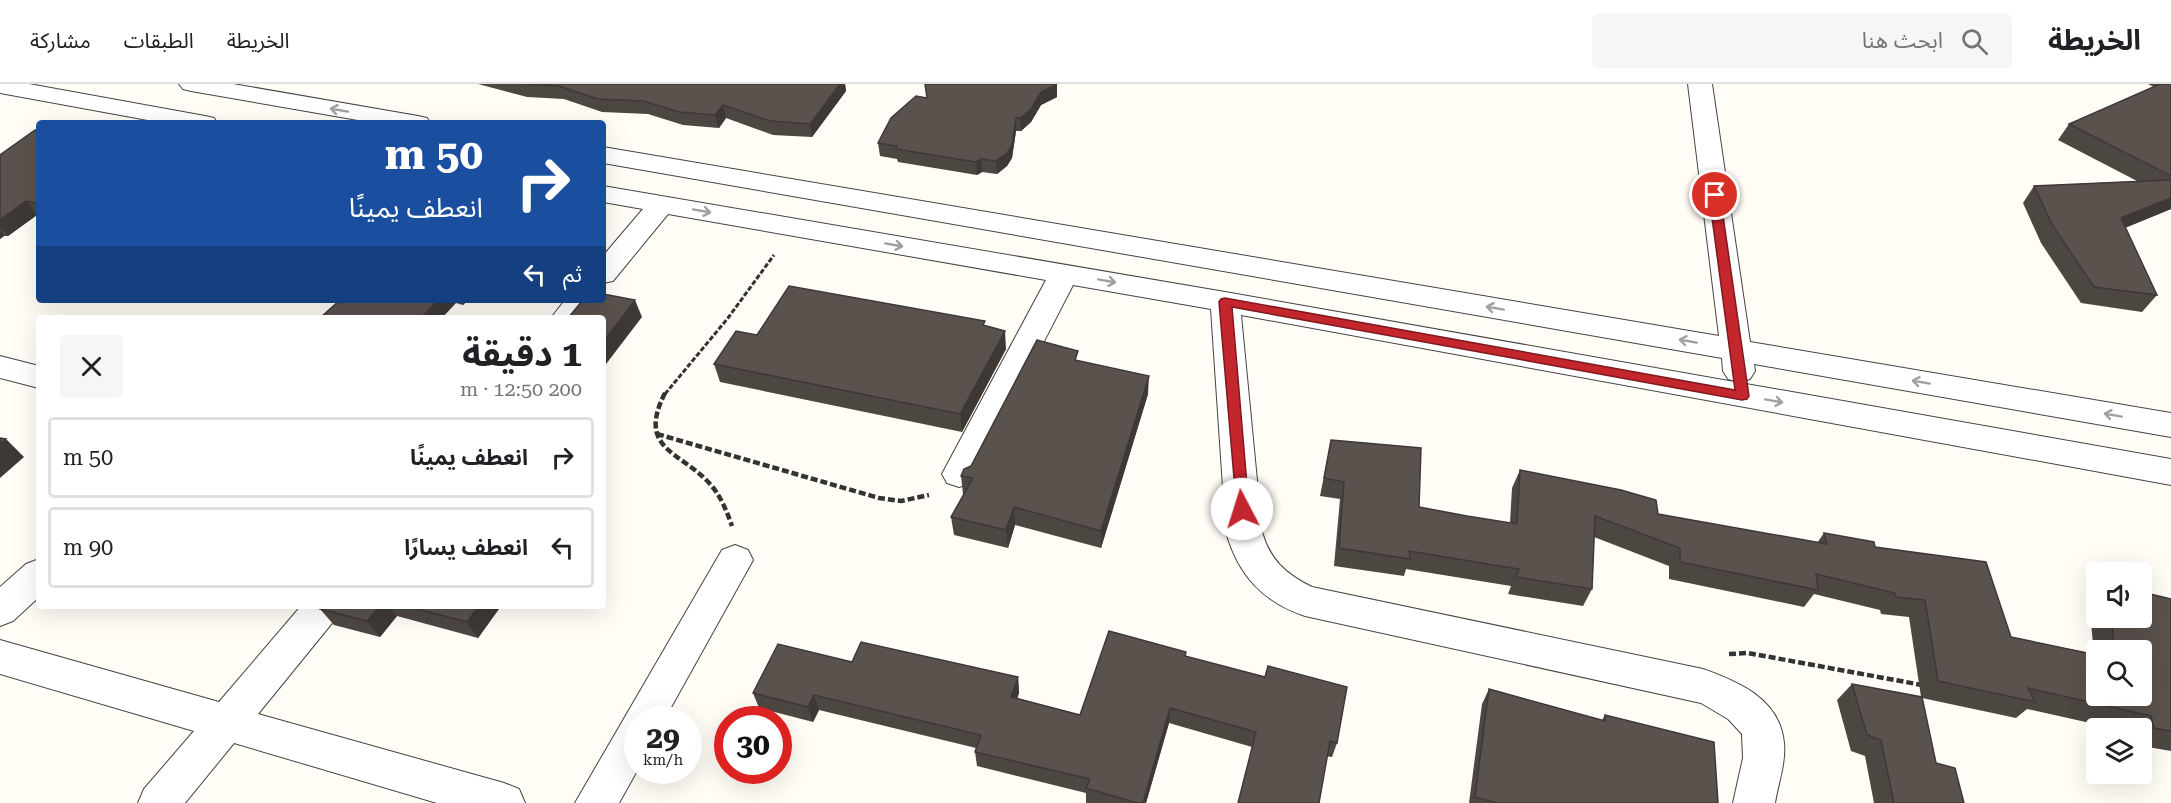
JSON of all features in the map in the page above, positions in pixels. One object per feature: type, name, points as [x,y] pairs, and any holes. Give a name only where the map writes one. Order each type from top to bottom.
[{"type":"street","points":[[142,112],[182,84]]},
{"type":"street","points":[[191,84],[401,120]]},
{"type":"street","points":[[1700,84],[1742,396]]},
{"type":"street","points":[[0,87],[188,120]]},
{"type":"street","points":[[61,120],[88,102]]},
{"type":"street","points":[[606,156],[2171,425]]},
{"type":"street","points":[[606,195],[1225,302],[1742,396],[2168,479]]},
{"type":"street","points":[[606,270],[662,204]]},
{"type":"street","points":[[959,474],[1064,274]]},
{"type":"street","points":[[1225,302],[1244,532],[1249,553],[1261,572],[1281,590],[1305,601],[1720,692],[1750,714],[1760,728],[1764,742],[1754,803]]},
{"type":"street","points":[[568,315],[578,303]]},
{"type":"street","points":[[0,367],[36,376]]},
{"type":"street","points":[[651,706],[735,560]]},
{"type":"street","points":[[0,610],[36,577]]},
{"type":"street","points":[[159,803],[321,609]]},
{"type":"street","points":[[0,657],[504,803]]},
{"type":"street","points":[[596,803],[624,754]]},
{"type":"path","points":[[735,560],[734,532],[725,507],[711,485],[691,467],[669,453],[657,434],[656,411],[667,390],[728,318],[793,228]]},
{"type":"path","points":[[657,434],[879,498],[901,501],[924,497],[944,488],[959,474]]},
{"type":"path","points":[[1703,687],[1704,674],[1710,664],[1719,657],[1748,653],[1928,687]]},
{"type":"building","points":[[522,84],[840,84],[810,124],[770,121],[723,105],[715,115],[679,112],[644,101],[598,99],[559,86]]},
{"type":"building","points":[[925,84],[1057,84],[1041,92],[1031,109],[1020,118],[1016,118],[1012,145],[1007,153],[996,161],[981,159],[976,162],[896,149],[897,146],[878,143],[891,118],[916,96],[927,98]]},
{"type":"building","points":[[2160,84],[2171,84],[2171,176],[2069,124]]},
{"type":"building","points":[[36,130],[36,203],[26,201],[0,220],[0,155]]},
{"type":"building","points":[[2171,180],[2171,198],[2121,218],[2157,295],[2094,287],[2053,226],[2034,186]]},
{"type":"building","points":[[789,286],[985,321],[983,325],[1005,331],[960,414],[714,364],[736,331],[757,335]]},
{"type":"building","points":[[606,295],[635,300],[606,338],[606,315],[570,315],[580,303],[606,303]]},
{"type":"building","points":[[337,303],[435,303],[424,315],[323,315]]},
{"type":"building","points":[[1037,340],[1078,351],[1075,360],[1149,376],[1101,531],[1014,507],[1006,530],[951,517],[973,478],[961,476],[964,469],[971,466]]},
{"type":"building","points":[[1331,440],[1421,448],[1419,507],[1517,524],[1520,470],[1621,490],[1656,500],[1658,514],[1827,544],[1824,533],[1874,542],[1875,547],[1986,562],[2011,637],[2086,653],[2086,701],[2028,688],[2035,702],[1938,681],[1925,600],[1896,597],[1895,593],[1816,574],[1818,590],[1680,562],[1680,548],[1595,516],[1592,589],[1516,577],[1519,569],[1409,551],[1410,559],[1339,548],[1344,482],[1324,478]]},
{"type":"building","points":[[2152,594],[2171,599],[2171,731],[2154,728],[2151,716],[2107,706],[2152,706],[2152,640],[2114,640],[2112,628],[2152,628]]},
{"type":"building","points":[[320,609],[377,609],[367,621]]},
{"type":"building","points":[[418,609],[477,609],[467,622]]},
{"type":"building","points":[[1109,631],[1186,652],[1185,656],[1265,677],[1268,666],[1347,687],[1337,743],[1330,741],[1319,803],[1238,803],[1256,732],[1170,708],[1143,803],[1137,803],[1086,788],[1090,779],[975,752],[981,735],[814,695],[808,707],[753,693],[778,644],[852,662],[861,642],[1018,677],[1011,697],[1080,715]]},
{"type":"building","points":[[1852,684],[1922,697],[1936,763],[1955,768],[1964,803],[1894,803],[1881,740],[1867,735]]},
{"type":"building","points":[[1489,689],[1605,721],[1605,715],[1714,742],[1718,803],[1497,803],[1475,797]]},
{"type":"route","points":[[1242,509],[1225,302],[1742,396],[1715,195]]}]
